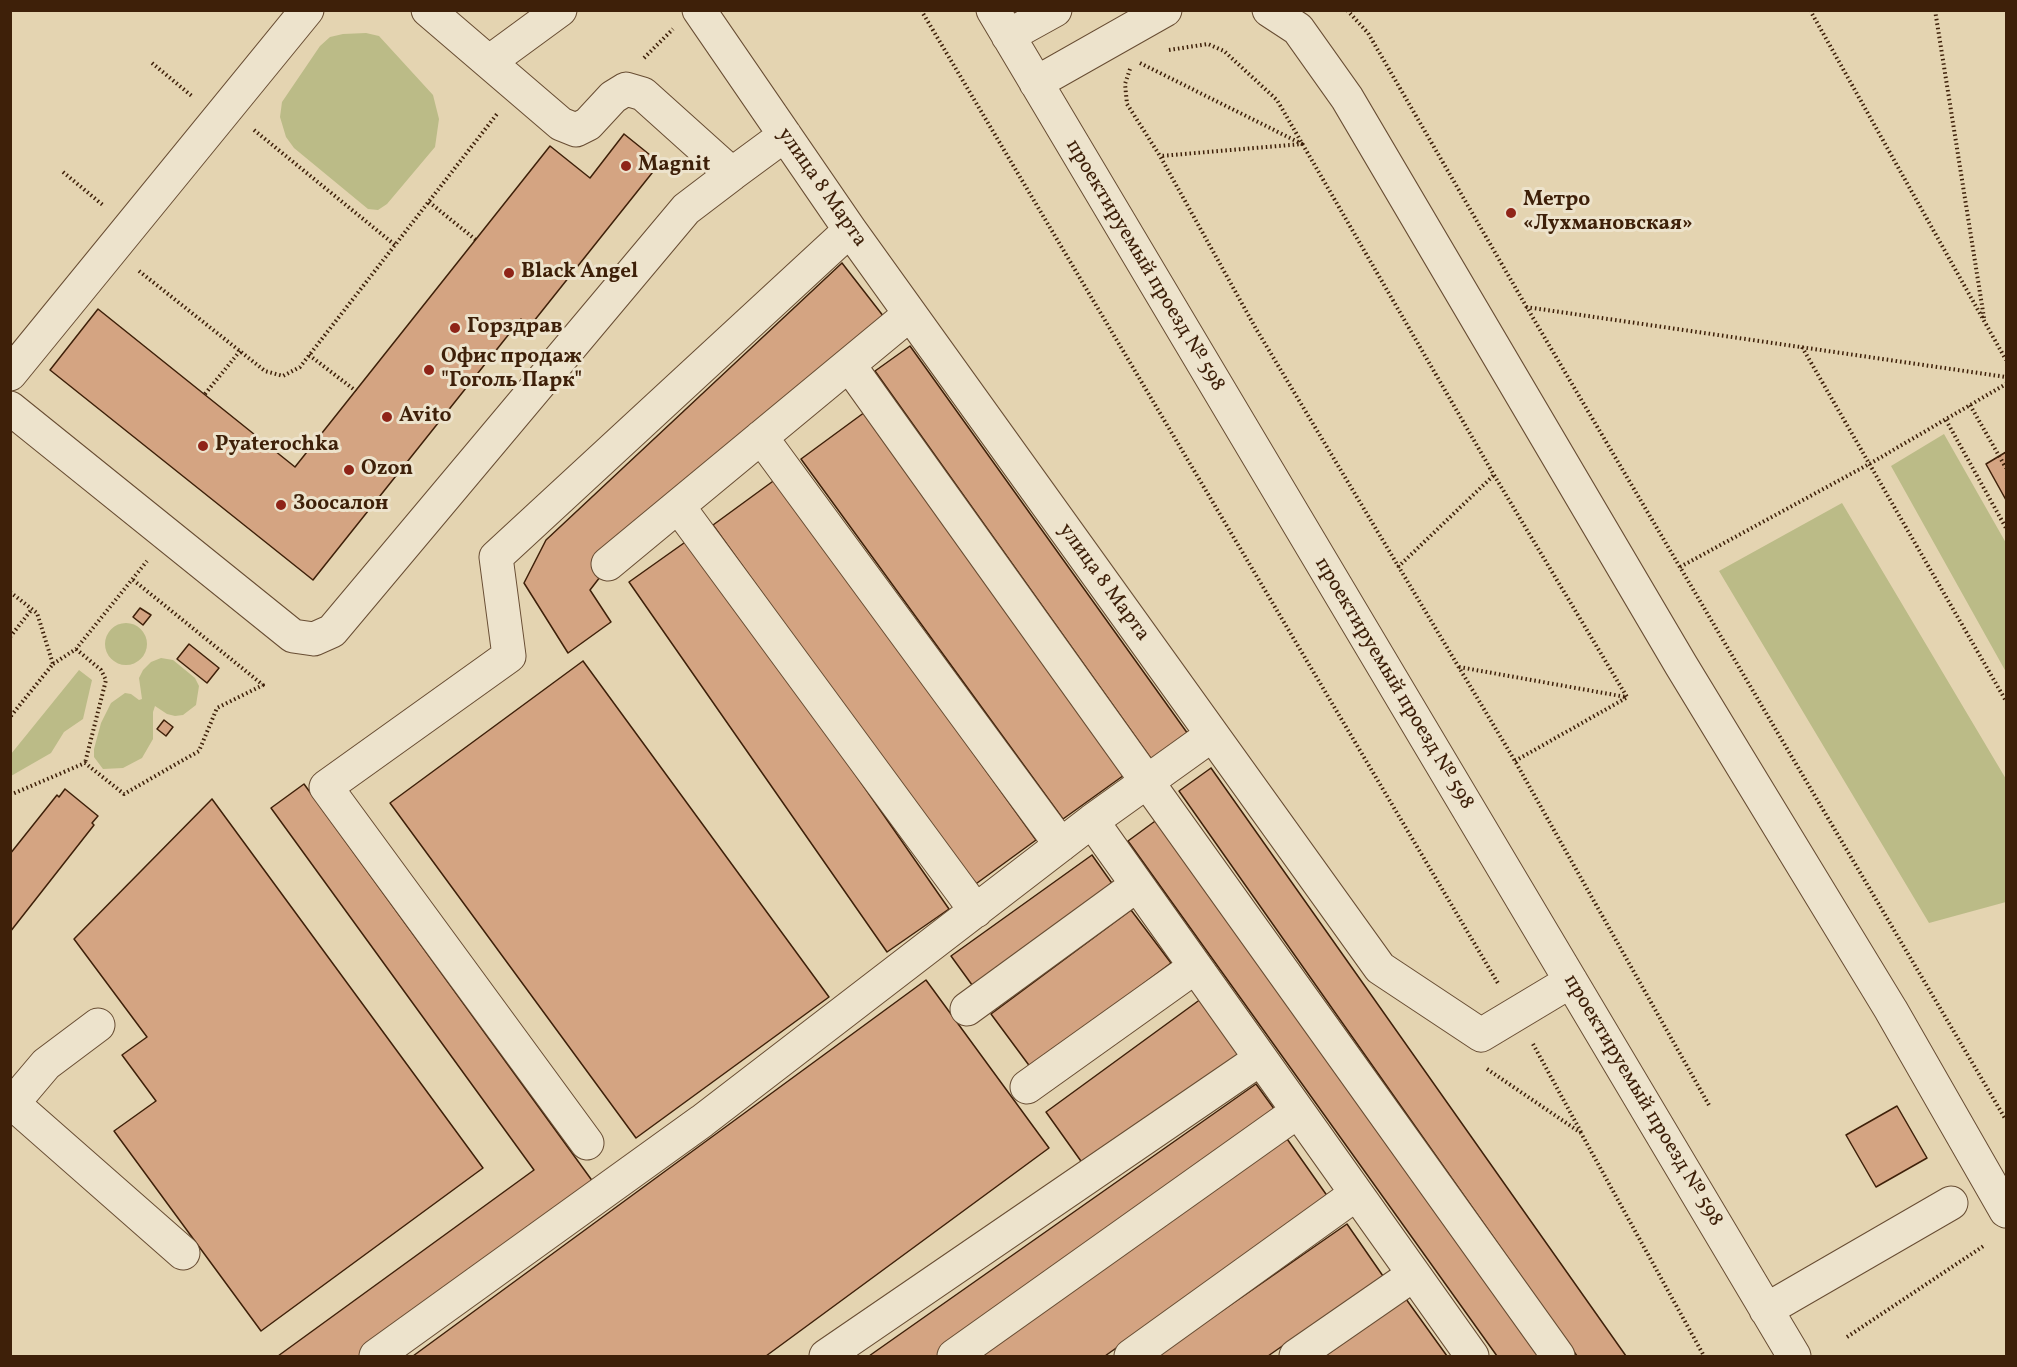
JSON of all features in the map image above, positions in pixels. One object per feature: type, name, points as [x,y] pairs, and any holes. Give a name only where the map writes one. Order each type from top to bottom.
[{"type":"street","points":[[10,374],[307,10]]},
{"type":"street","points":[[428,10],[561,124],[576,130],[588,124],[613,97],[626,89],[643,94],[732,174]]},
{"type":"street","points":[[489,62],[560,10]]},
{"type":"street","points":[[1001,23],[1055,10]]},
{"type":"street","points":[[1036,83],[1165,10]]},
{"type":"street","points":[[1269,10],[1298,29],[1347,98],[1681,665],[1891,1010],[2007,1211]]},
{"type":"street","name":"улица 8 Марта","points":[[688,17],[785,135],[910,314],[1380,968],[1480,1035],[1571,981]]},
{"type":"street","name":"проектируемый проезд № 598","points":[[1001,23],[1794,1356]]},
{"type":"street","points":[[10,408],[293,636],[314,639],[332,631],[686,208],[785,135]]},
{"type":"street","points":[[587,1143],[326,787],[509,656],[496,557],[850,230]]},
{"type":"street","points":[[608,564],[910,314]]},
{"type":"street","points":[[849,365],[1558,1356]]},
{"type":"street","points":[[761,437],[1061,845]]},
{"type":"street","points":[[678,506],[976,911]]},
{"type":"street","points":[[376,1356],[702,1121],[1061,845],[1212,735]]},
{"type":"street","points":[[1092,822],[1472,1356]]},
{"type":"street","points":[[968,1009],[1137,885]]},
{"type":"street","points":[[1027,1087],[1196,967]]},
{"type":"street","points":[[98,1025],[46,1064],[12,1102],[183,1253]]},
{"type":"street","points":[[826,1356],[1260,1059]]},
{"type":"street","points":[[954,1356],[1298,1112]]},
{"type":"street","points":[[1131,1356],[1356,1194]]},
{"type":"street","points":[[1766,1310],[1951,1203]]},
{"type":"street","points":[[1296,1356],[1413,1275]]},
{"type":"path","points":[[921,10],[1516,1014],[1581,1133]]},
{"type":"path","points":[[1347,10],[1368,33],[1526,306],[2007,1120]]},
{"type":"path","points":[[1810,10],[2007,360]]},
{"type":"path","points":[[1935,10],[1984,321]]},
{"type":"path","points":[[626,89],[632,70],[688,17]]},
{"type":"path","points":[[1163,51],[1181,46],[1208,44],[1224,51],[1277,100],[1494,475],[1627,697]]},
{"type":"path","points":[[1134,60],[1146,57]]},
{"type":"path","points":[[1134,60],[1302,144]]},
{"type":"path","points":[[1134,60],[1125,84],[1127,104],[1160,156],[1255,327],[1515,761],[1710,1107]]},
{"type":"path","points":[[152,63],[395,245]]},
{"type":"path","points":[[63,172],[121,239],[240,351],[266,371],[283,376],[300,367],[309,356],[518,87]]},
{"type":"path","points":[[1160,156],[1302,144]]},
{"type":"path","points":[[429,202],[476,240]]},
{"type":"path","points":[[1526,306],[2007,376]]},
{"type":"path","points":[[1802,347],[2007,701]]},
{"type":"path","points":[[205,394],[240,351]]},
{"type":"path","points":[[309,356],[356,391]]},
{"type":"path","points":[[1680,567],[1871,463],[2007,384]]},
{"type":"path","points":[[1970,405],[2007,468]]},
{"type":"path","points":[[1946,420],[2007,528]]},
{"type":"path","points":[[1398,567],[1494,475]]},
{"type":"path","points":[[10,717],[53,664],[76,649],[148,559]]},
{"type":"path","points":[[85,763],[124,794],[199,751],[217,708],[263,684],[132,579]]},
{"type":"path","points":[[10,592],[37,613],[53,664]]},
{"type":"path","points":[[10,637],[32,609]]},
{"type":"path","points":[[76,649],[101,670],[106,680],[85,763]]},
{"type":"path","points":[[1459,667],[1627,697]]},
{"type":"path","points":[[1515,761],[1627,697]]},
{"type":"path","points":[[10,795],[85,763]]},
{"type":"path","points":[[1847,1337],[1986,1245]]},
{"type":"green space","points":[[366,33],[379,36],[433,95],[439,119],[435,147],[387,204],[378,210],[368,209],[294,148],[286,137],[280,117],[282,102],[320,46],[330,37]]},
{"type":"green space","points":[[1944,434],[2006,543],[2006,672],[1891,466]]},
{"type":"green space","points":[[1842,503],[2006,779],[2006,902],[1929,923],[1719,571]]},
{"type":"green space","points":[[126,623],[134,624],[141,629],[146,636],[146,652],[141,659],[134,664],[126,665],[118,664],[111,659],[106,652],[105,644],[106,636],[111,629],[118,624]]},
{"type":"green space","points":[[161,658],[173,660],[195,678],[199,686],[196,705],[183,715],[175,716],[155,706],[153,739],[142,758],[123,768],[103,769],[94,757],[94,749],[101,723],[111,703],[125,693],[139,700],[142,699],[139,678],[151,662]]},
{"type":"green space","points":[[79,670],[92,680],[83,719],[64,732],[51,753],[11,776],[11,754]]},
{"type":"building","points":[[624,134],[660,163],[530,326],[521,319],[313,580],[50,370],[98,309],[295,467],[550,146],[590,178]]},
{"type":"building","points":[[842,263],[884,317],[600,577],[590,590],[611,622],[568,653],[524,583],[546,540]]},
{"type":"building","points":[[910,346],[1188,734],[1152,760],[875,371]]},
{"type":"building","points":[[865,412],[1127,773],[1063,819],[801,459]]},
{"type":"building","points":[[2006,452],[2006,500],[1986,464]]},
{"type":"building","points":[[776,479],[1036,840],[973,886],[713,525]]},
{"type":"building","points":[[691,538],[949,909],[887,952],[629,582]]},
{"type":"building","points":[[140,608],[151,615],[143,625],[133,617]]},
{"type":"building","points":[[189,644],[219,668],[207,683],[177,659]]},
{"type":"building","points":[[583,661],[829,997],[636,1138],[390,803]]},
{"type":"building","points":[[164,720],[173,727],[166,736],[157,729]]},
{"type":"building","points":[[1211,768],[1626,1356],[1577,1356],[1179,791]]},
{"type":"building","points":[[304,784],[596,1186],[361,1356],[278,1356],[534,1170],[271,808]]},
{"type":"building","points":[[65,789],[98,816],[92,823],[94,825],[10,932],[10,854],[57,795],[59,797]]},
{"type":"building","points":[[212,799],[483,1168],[261,1331],[114,1131],[156,1101],[122,1055],[147,1037],[74,939]]},
{"type":"building","points":[[1158,819],[1542,1356],[1497,1356],[1128,841]]},
{"type":"building","points":[[1092,855],[1116,889],[975,989],[951,956]]},
{"type":"building","points":[[1131,910],[1171,963],[1031,1068],[991,1014]]},
{"type":"building","points":[[926,980],[1049,1148],[766,1356],[413,1356]]},
{"type":"building","points":[[1205,996],[1248,1054],[1088,1171],[1046,1112]]},
{"type":"building","points":[[1256,1084],[1280,1117],[939,1356],[869,1356]]},
{"type":"building","points":[[1897,1106],[1927,1158],[1876,1187],[1846,1135]]},
{"type":"building","points":[[1285,1136],[1328,1197],[1105,1356],[977,1356]]},
{"type":"building","points":[[1347,1224],[1383,1276],[1268,1356],[1157,1356]]},
{"type":"building","points":[[1406,1299],[1447,1356],[1325,1356]]},
{"type":"place","name":"Magnit","points":[[626,166]]},
{"type":"place","name":"Метро «Лухмановская»","points":[[1511,213]]},
{"type":"place","name":"Black Angel","points":[[509,273]]},
{"type":"place","name":"Горздрав","points":[[455,328]]},
{"type":"place","name":"Офис продаж \"Гоголь Парк\"","points":[[429,370]]},
{"type":"place","name":"Avito","points":[[387,417]]},
{"type":"place","name":"Pyaterochka","points":[[203,446]]},
{"type":"place","name":"Ozon","points":[[349,470]]},
{"type":"place","name":"Зоосалон","points":[[281,505]]}]
